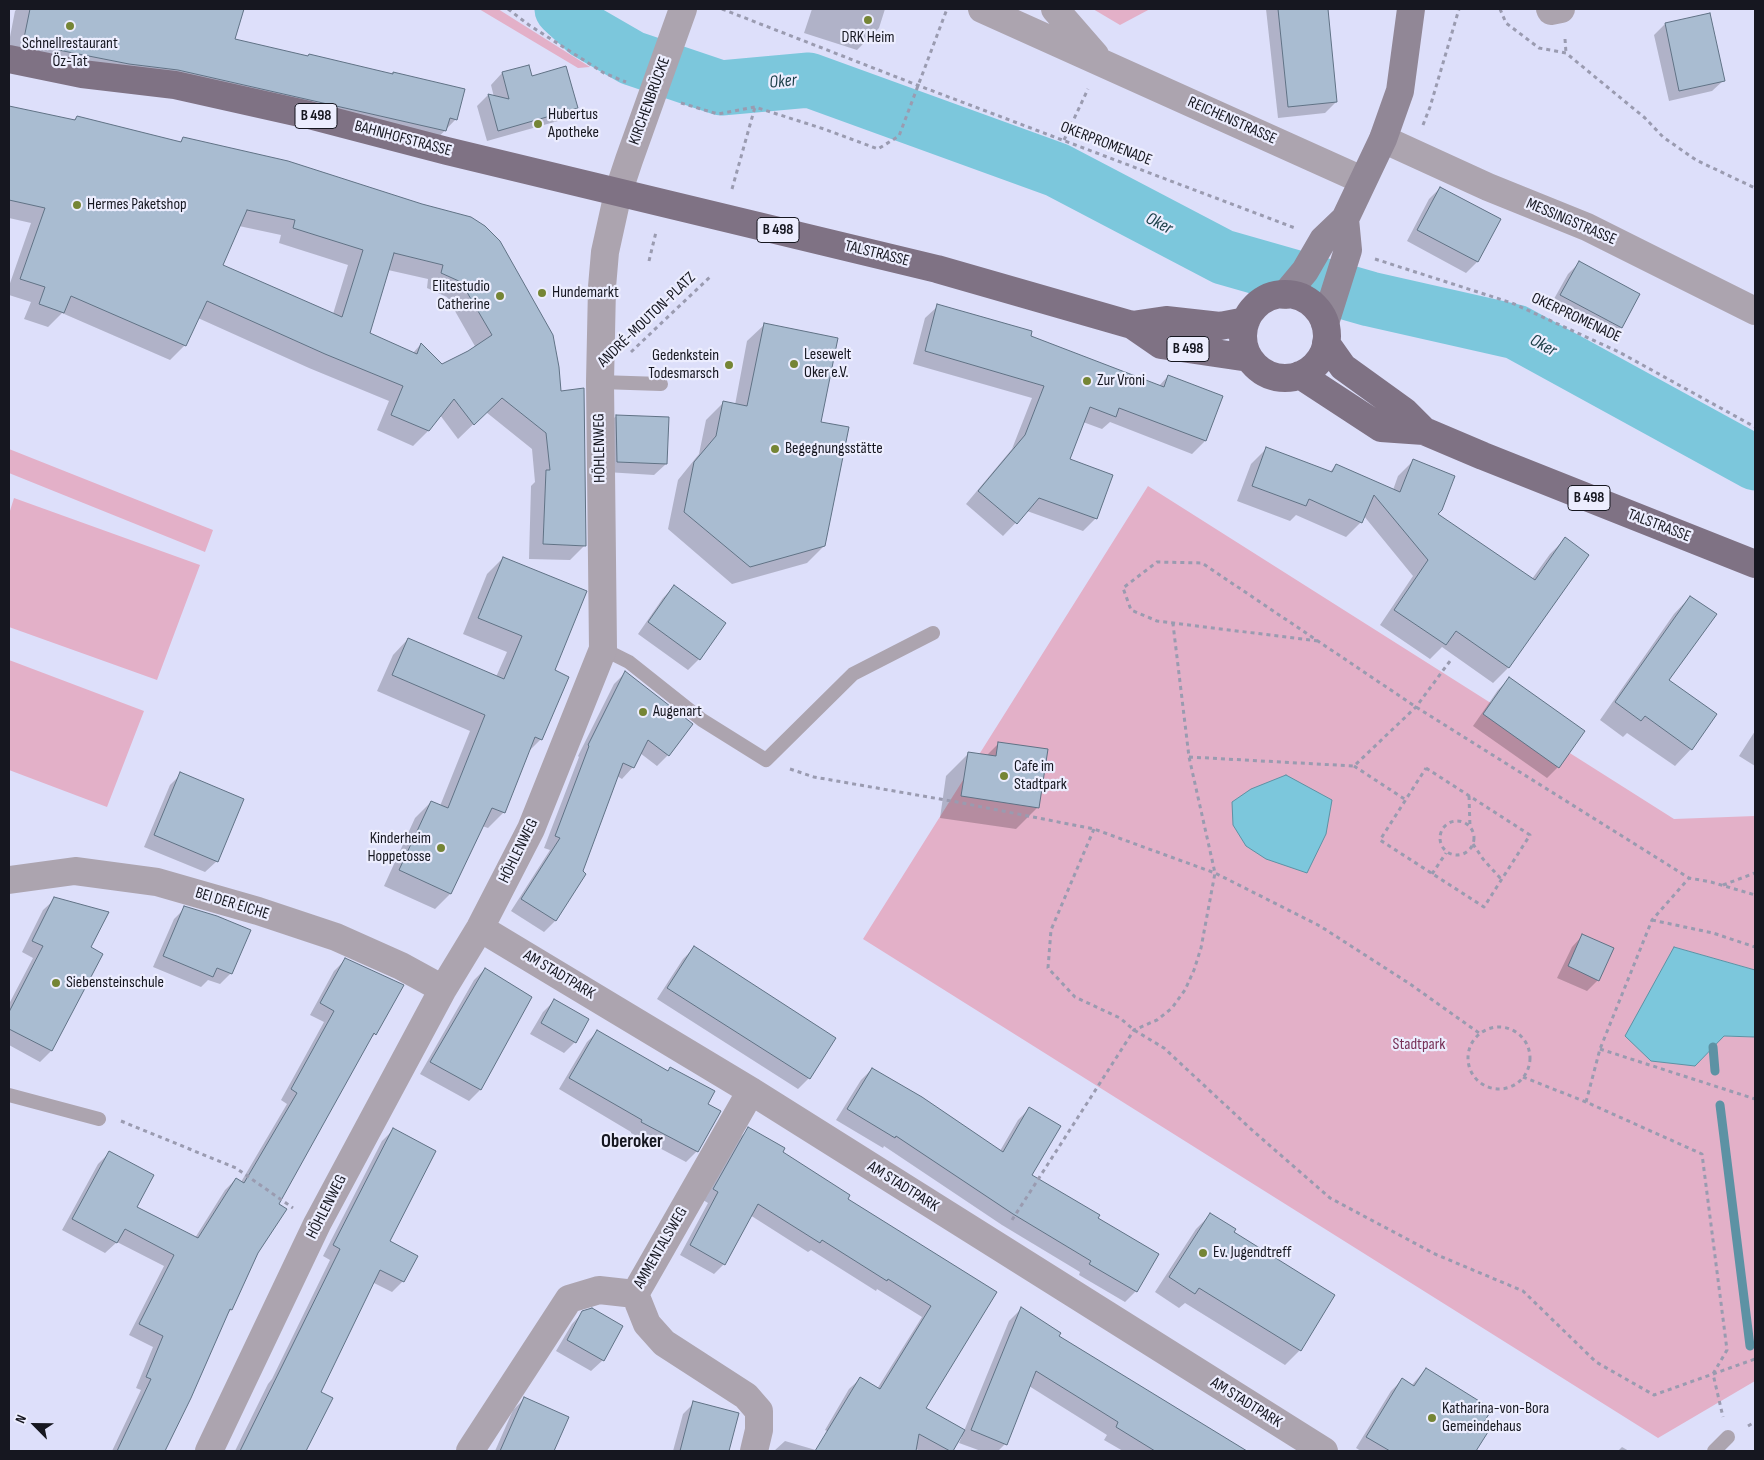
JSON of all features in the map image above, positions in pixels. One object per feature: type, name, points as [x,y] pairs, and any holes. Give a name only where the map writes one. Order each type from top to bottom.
[{"type":"main road","points":[[1343,223],[1348,250],[1326,327],[1320,359],[1308,372],[1300,375],[1281,378],[1272,376],[1256,366],[1249,358],[1245,348],[1244,337],[1246,321],[1253,309],[1260,303],[1288,291],[1305,271],[1323,240],[1343,223],[1393,116],[1400,91],[1411,9]]},
{"type":"main road","name":"BAHNHOFSTRASSE","points":[[9,59],[82,74],[175,84],[309,114],[447,151],[618,193]]},
{"type":"main road","name":"TALSTRASSE","points":[[618,193],[937,269],[1132,325],[1161,344],[1249,358]]},
{"type":"main road","name":"TALSTRASSE","points":[[1288,291],[1306,300],[1317,310],[1344,367],[1404,410],[1424,431]]},
{"type":"main road","name":"TALSTRASSE","points":[[1132,325],[1166,320],[1220,326],[1246,321]]},
{"type":"main road","name":"TALSTRASSE","points":[[1300,375],[1381,428],[1424,431],[1755,564]]},
{"type":"street","name":"KIRCHENBRÜCKE","points":[[618,193],[661,101],[683,9]]},
{"type":"street","name":"REICHENSTRASSE","points":[[982,9],[1362,180]]},
{"type":"street","name":"REICHENSTRASSE","points":[[1055,9],[1101,62]]},
{"type":"street","points":[[1550,9],[1551,11],[1561,9]]},
{"type":"street","name":"MESSINGSTRASSE","points":[[1383,139],[1488,187],[1587,227],[1755,311]]},
{"type":"street","name":"HÖHLENWEG","points":[[209,1451],[317,1224],[442,989],[480,928],[531,829],[603,649],[600,382],[602,287],[606,252],[618,193]]},
{"type":"street","name":"BEI DER EICHE","points":[[9,880],[76,871],[157,882],[336,937],[401,966],[442,989]]},
{"type":"street","name":"AM STADTPARK","points":[[480,928],[751,1091],[1324,1451]]},
{"type":"street","name":"AMMENTALSWEG","points":[[470,1451],[569,1299],[599,1290],[635,1294],[751,1091]]},
{"type":"street","points":[[635,1294],[647,1324],[664,1343],[746,1396],[758,1410],[759,1430],[754,1451]]},
{"type":"lane","points":[[600,382],[661,384]]},
{"type":"lane","points":[[603,649],[628,662],[702,720],[766,760],[853,674],[933,633]]},
{"type":"lane","points":[[9,1095],[100,1119]]},
{"type":"lane","points":[[1714,1451],[1728,1437]]},
{"type":"path","points":[[508,9],[604,73],[630,84]]},
{"type":"path","name":"OKERPROMENADE","points":[[722,9],[1285,225]]},
{"type":"path","points":[[661,101],[718,114],[755,107],[878,149],[898,136],[947,9]]},
{"type":"path","points":[[1412,153],[1430,107],[1459,9]]},
{"type":"path","points":[[1500,9],[1506,23],[1539,48],[1566,53],[1663,136],[1696,160],[1755,188]]},
{"type":"path","points":[[1064,140],[1101,62]]},
{"type":"path","points":[[732,189],[755,107]]},
{"type":"path","name":"OKERPROMENADE","points":[[1375,260],[1512,303],[1619,352],[1755,427]]},
{"type":"path","name":"ANDRÉ-MOUTON-PLATZ","points":[[600,382],[711,276]]},
{"type":"path","points":[[1318,641],[1157,621],[1131,610],[1123,588],[1157,562],[1202,563],[1318,641],[1416,707],[1688,878],[1722,885],[1755,895]]},
{"type":"path","points":[[996,1245],[1134,1030],[1157,1020],[1172,1008],[1185,990],[1201,948],[1215,873],[1189,757],[1173,624]]},
{"type":"path","points":[[1354,766],[1416,707],[1450,661]]},
{"type":"path","points":[[1189,757],[1354,766],[1406,800]]},
{"type":"path","points":[[766,760],[814,777],[957,802],[1094,829],[1215,873],[1320,926],[1410,984],[1479,1033]]},
{"type":"path","points":[[1426,768],[1530,835],[1484,907],[1380,840],[1406,800],[1426,768]]},
{"type":"path","points":[[1469,796],[1470,827],[1474,835],[1473,844],[1464,855],[1456,856],[1446,852],[1441,846],[1439,838],[1441,830],[1452,821],[1460,821],[1470,827]]},
{"type":"path","points":[[1094,829],[1051,930],[1048,968],[1076,997],[1120,1018],[1134,1030],[1164,1048],[1252,1130],[1330,1198],[1435,1254],[1523,1291],[1596,1362],[1654,1395],[1755,1359]]},
{"type":"path","points":[[1473,844],[1483,859],[1502,879]]},
{"type":"path","points":[[1432,874],[1446,852]]},
{"type":"path","points":[[1722,885],[1755,873]]},
{"type":"path","points":[[1586,1102],[1600,1049],[1652,920],[1688,878]]},
{"type":"path","points":[[1652,920],[1713,933],[1755,947]]},
{"type":"path","points":[[1499,1026],[1518,1033],[1528,1046],[1530,1061],[1523,1077],[1512,1086],[1492,1088],[1475,1079],[1468,1066],[1468,1048],[1479,1033],[1499,1026]]},
{"type":"path","points":[[1600,1049],[1755,1099]]},
{"type":"path","points":[[1523,1077],[1586,1102],[1702,1154],[1727,1350],[1713,1374],[1728,1437]]},
{"type":"path","points":[[100,1119],[111,1116],[236,1168],[317,1224]]},
{"type":"green space","points":[[479,9],[498,9],[590,67],[578,68]]},
{"type":"green space","points":[[1093,9],[1150,9],[1120,25]]},
{"type":"green space","points":[[9,449],[213,530],[205,552],[9,473]]},
{"type":"green space","name":"Stadtpark","points":[[1148,486],[1674,819],[1755,816],[1755,970],[1674,947],[1695,1066],[1724,1036],[1755,1037],[1755,1381],[1658,1438],[863,939]]},
{"type":"green space","points":[[14,498],[200,565],[157,680],[9,627],[9,514]]},
{"type":"green space","points":[[9,660],[144,711],[107,807],[9,770]]},
{"type":"water","points":[[1286,775],[1332,800],[1326,834],[1307,873],[1266,859],[1246,846],[1233,825],[1232,802],[1251,789]]},
{"type":"water","points":[[1674,947],[1755,970],[1755,1037],[1724,1036],[1695,1066],[1651,1061],[1625,1036]]},
{"type":"building","points":[[30,9],[244,9],[235,39],[465,89],[457,120],[450,118],[446,131],[178,70],[129,64],[23,43]]},
{"type":"building","points":[[1278,9],[1328,9],[1337,102],[1288,107]]},
{"type":"building","points":[[1710,13],[1725,81],[1679,91],[1665,23]]},
{"type":"building","points":[[529,65],[532,76],[566,66],[578,108],[498,131],[488,94],[509,99],[502,72]]},
{"type":"building","points":[[9,106],[75,120],[77,116],[181,142],[183,137],[288,161],[422,204],[471,217],[485,226],[500,241],[553,335],[561,391],[584,388],[586,546],[543,544],[546,470],[550,470],[546,433],[502,398],[474,425],[454,399],[429,431],[391,415],[403,386],[325,354],[207,301],[186,346],[71,296],[64,313],[39,304],[45,287],[20,279],[45,208],[9,200]],"holes":[[[247,210],[295,220],[293,228],[363,250],[342,317],[223,265]],[[394,253],[443,265],[441,273],[461,282],[492,335],[468,351],[442,364],[421,343],[417,354],[370,333]]]},
{"type":"building","points":[[1440,187],[1501,219],[1478,262],[1417,230]]},
{"type":"building","points":[[1579,261],[1640,294],[1622,328],[1560,295]]},
{"type":"building","points":[[937,304],[1032,331],[1031,336],[1164,387],[1168,375],[1223,396],[1206,441],[1119,408],[1116,417],[1090,407],[1070,459],[1113,475],[1097,519],[1039,498],[1017,524],[978,491],[1025,435],[1044,386],[925,351]]},
{"type":"building","name":"Begegnungsstätte","points":[[764,323],[838,338],[821,422],[849,427],[825,546],[750,567],[684,512],[694,462],[716,436],[723,401],[747,406]]},
{"type":"building","points":[[616,415],[669,417],[667,464],[617,462]]},
{"type":"building","points":[[1266,447],[1332,472],[1336,464],[1400,492],[1413,459],[1455,476],[1442,510],[1438,514],[1535,580],[1565,537],[1589,555],[1509,668],[1456,631],[1446,645],[1394,610],[1428,560],[1374,495],[1362,523],[1309,499],[1306,506],[1252,486]]},
{"type":"building","points":[[503,557],[587,591],[555,670],[569,677],[542,740],[535,737],[505,813],[492,808],[451,894],[399,870],[431,801],[448,808],[485,715],[392,675],[408,638],[504,679],[522,636],[478,618]]},
{"type":"building","points":[[674,585],[726,623],[700,660],[648,622]]},
{"type":"building","points":[[1690,596],[1717,614],[1669,680],[1717,714],[1692,750],[1645,716],[1641,721],[1615,702]]},
{"type":"building","points":[[625,671],[693,724],[669,756],[648,740],[634,768],[623,763],[583,871],[586,874],[556,921],[521,899],[560,838],[555,836],[588,745]]},
{"type":"building","points":[[1509,677],[1585,731],[1559,768],[1483,714]]},
{"type":"building","name":"Cafe im Stadtpark","points":[[998,742],[1048,749],[1039,808],[961,796],[968,752],[996,756]]},
{"type":"building","points":[[180,772],[244,799],[218,862],[154,835]]},
{"type":"building","name":"Siebensteinschule","points":[[54,897],[109,912],[91,947],[103,954],[52,1051],[9,1029],[9,1012],[43,946],[32,941]]},
{"type":"building","points":[[184,906],[217,916],[251,930],[232,974],[217,968],[213,977],[163,956]]},
{"type":"building","points":[[1582,934],[1614,948],[1599,981],[1568,966]]},
{"type":"building","points":[[694,946],[836,1038],[810,1079],[667,988]]},
{"type":"building","points":[[345,958],[404,985],[376,1035],[374,1033],[279,1204],[287,1209],[258,1253],[232,1310],[230,1309],[191,1398],[165,1451],[117,1451],[151,1379],[146,1377],[163,1336],[139,1324],[174,1255],[125,1229],[117,1243],[72,1219],[109,1151],[154,1175],[137,1207],[198,1238],[236,1178],[244,1183],[297,1093],[291,1089],[334,1011],[320,1003]]},
{"type":"building","points":[[485,968],[532,997],[481,1090],[430,1062]]},
{"type":"building","points":[[554,999],[589,1019],[576,1043],[541,1023]]},
{"type":"building","points":[[597,1030],[668,1071],[670,1067],[715,1091],[708,1104],[721,1111],[698,1152],[641,1122],[642,1120],[569,1078]]},
{"type":"building","points":[[872,1068],[922,1097],[1003,1152],[1029,1107],[1061,1126],[1032,1175],[1100,1215],[1098,1218],[1159,1254],[1137,1292],[1089,1264],[1091,1261],[1013,1214],[896,1136],[895,1138],[847,1109]]},
{"type":"building","points":[[748,1127],[785,1148],[783,1152],[850,1195],[848,1199],[997,1292],[926,1408],[965,1430],[953,1451],[919,1434],[916,1451],[815,1451],[860,1377],[880,1389],[931,1306],[822,1240],[820,1243],[758,1204],[725,1265],[690,1245],[718,1192],[713,1189]]},
{"type":"building","points":[[393,1128],[436,1151],[390,1241],[418,1256],[404,1282],[380,1270],[321,1392],[333,1398],[306,1451],[240,1451],[340,1249],[333,1245]]},
{"type":"building","points":[[1210,1213],[1236,1229],[1234,1232],[1335,1295],[1301,1351],[1199,1288],[1195,1294],[1169,1277]]},
{"type":"building","points":[[1021,1307],[1061,1333],[1059,1336],[1247,1451],[1155,1451],[1116,1427],[1118,1422],[1036,1371],[1007,1445],[971,1430]]},
{"type":"building","points":[[592,1308],[623,1326],[604,1361],[567,1340],[582,1311]]},
{"type":"building","name":"Katharina-von-Bora Gemeindehaus","points":[[1426,1368],[1492,1409],[1481,1427],[1488,1432],[1476,1451],[1390,1451],[1366,1437],[1402,1378],[1414,1386]]},
{"type":"building","points":[[524,1397],[569,1417],[554,1451],[500,1451]]},
{"type":"building","points":[[693,1401],[739,1413],[729,1451],[680,1451]]},
{"type":"waterway","name":"Oker","points":[[562,9],[587,32],[632,58],[721,88],[809,80],[1057,170],[1223,257],[1370,299],[1516,332],[1755,463]]},
{"type":"waterway","points":[[1713,1047],[1715,1071]]},
{"type":"waterway","points":[[1720,1105],[1750,1346]]},
{"type":"place","name":"DRK Heim","points":[[868,20]]},
{"type":"place","name":"Schnellrestaurant Öz-Tat","points":[[70,26]]},
{"type":"place","name":"Hubertus Apotheke","points":[[538,124]]},
{"type":"place","name":"Hermes Paketshop","points":[[77,205]]},
{"type":"place","name":"Hundemarkt","points":[[542,293]]},
{"type":"place","name":"Elitestudio Catherine","points":[[500,296]]},
{"type":"place","name":"Lesewelt Oker e.V.","points":[[794,364]]},
{"type":"place","name":"Gedenkstein Todesmarsch","points":[[729,365]]},
{"type":"place","name":"Zur Vroni","points":[[1087,381]]},
{"type":"place","name":"Begegnungsstätte","points":[[775,449]]},
{"type":"place","name":"Augenart","points":[[643,712]]},
{"type":"place","name":"Cafe im Stadtpark","points":[[1004,776]]},
{"type":"place","name":"Kinderheim Hoppetosse","points":[[441,848]]},
{"type":"place","name":"Siebensteinschule","points":[[56,983]]},
{"type":"place","name":"Ev. Jugendtreff","points":[[1203,1253]]},
{"type":"place","name":"Katharina-von-Bora Gemeindehaus","points":[[1432,1418]]},
{"type":"district","name":"Oberoker","points":[[632,1142]]}]
